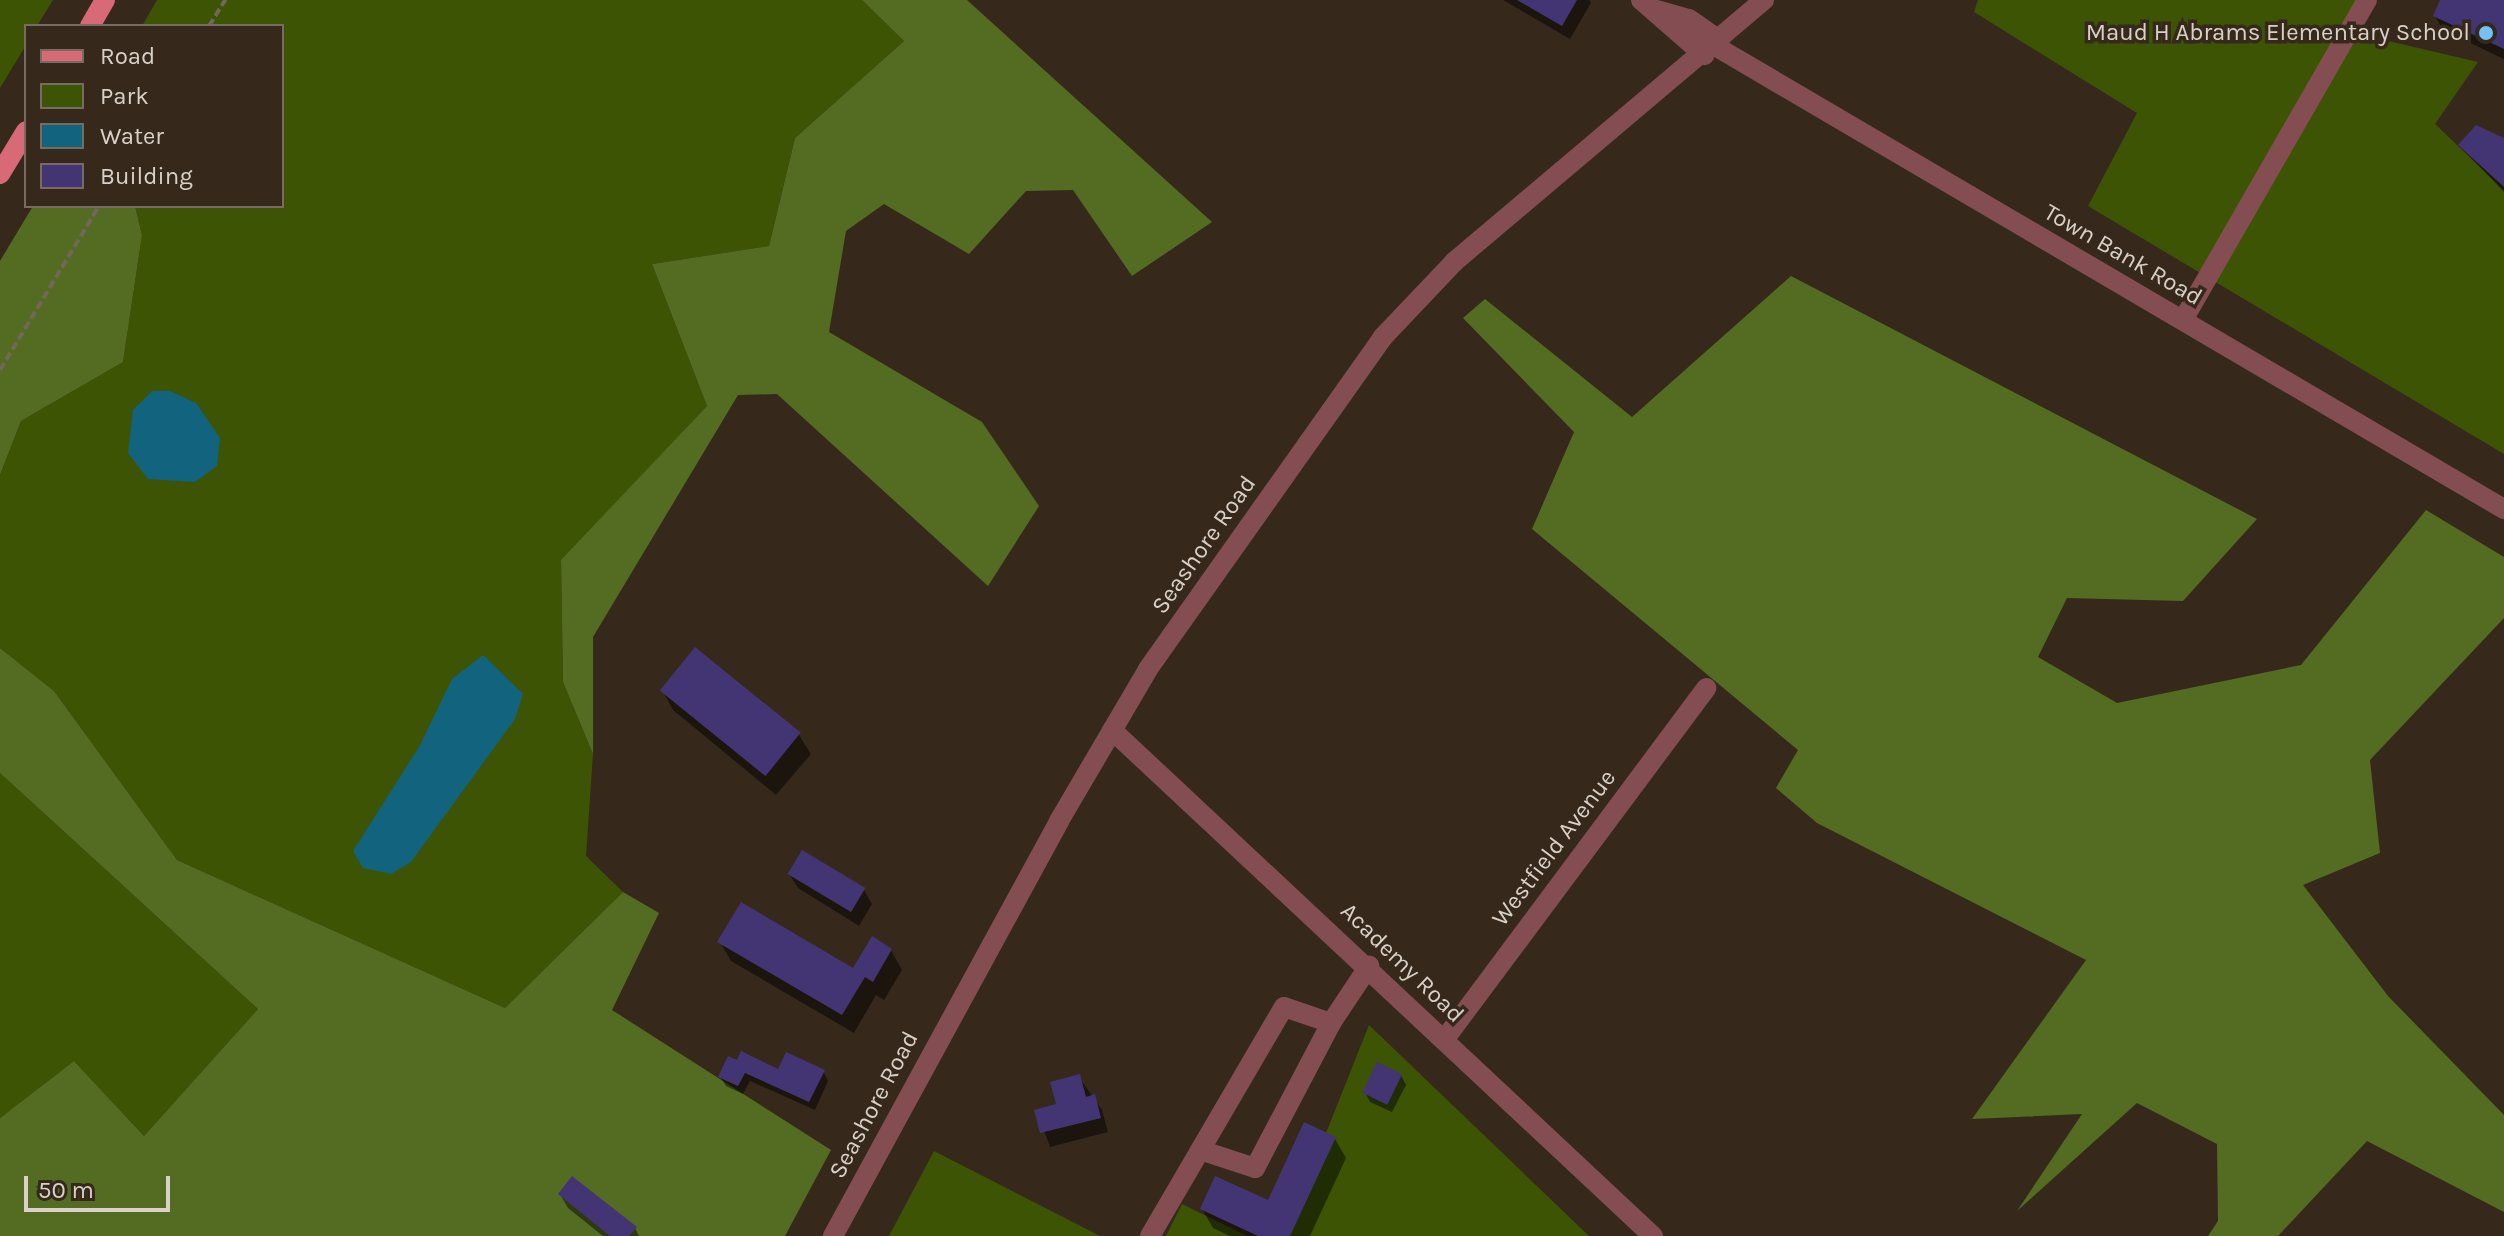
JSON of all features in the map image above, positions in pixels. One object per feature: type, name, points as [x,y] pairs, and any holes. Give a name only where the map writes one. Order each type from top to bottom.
[{"type":"main road","points":[[91,24],[105,0]]},
{"type":"main road","points":[[0,174],[24,134]]},
{"type":"street","name":"Seashore Road","points":[[833,1236],[1148,669],[1408,308],[1454,262],[1713,47],[1764,0]]},
{"type":"street","points":[[2183,320],[2367,0]]},
{"type":"street","name":"Town Bank Road","points":[[1649,5],[1713,47],[2504,509]]},
{"type":"street","name":"Westfield Avenue","points":[[1444,1040],[1706,688]]},
{"type":"street","name":"Academy Road","points":[[1112,730],[1369,966],[1653,1236]]},
{"type":"street","points":[[1200,1150],[1255,1168],[1331,1023],[1369,966]]},
{"type":"street","points":[[1150,1236],[1284,1007],[1331,1023]]},
{"type":"path","points":[[210,24],[225,0]]},
{"type":"path","points":[[0,370],[98,208]]},
{"type":"green space","points":[[0,0],[53,0],[38,24],[24,24],[24,48],[0,88]]},
{"type":"green space","points":[[157,0],[862,0],[904,41],[795,138],[769,246],[652,264],[707,406],[561,561],[563,682],[593,754],[586,856],[623,892],[505,1008],[177,860],[54,691],[0,648],[0,475],[21,421],[123,362],[142,235],[135,208],[284,208],[284,24],[143,24]]},
{"type":"green space","points":[[862,0],[967,0],[1212,222],[1132,276],[1073,190],[1026,191],[969,254],[884,204],[846,231],[829,332],[982,422],[1039,506],[988,586],[777,394],[738,395],[593,637],[593,754],[563,682],[561,560],[707,406],[652,264],[769,246],[795,138],[904,41]]},
{"type":"green space","points":[[1978,0],[2363,0],[2350,32],[2478,62],[2435,124],[2504,190],[2504,454],[2088,206],[2137,113],[1974,12]]},
{"type":"green space","points":[[32,208],[135,208],[142,235],[123,362],[21,421],[0,475],[0,261]]},
{"type":"green space","points":[[1791,276],[2257,519],[2183,601],[2067,598],[2038,657],[2117,703],[2301,665],[2426,510],[2504,557],[2504,618],[2370,760],[2380,853],[2303,885],[2388,996],[2504,1115],[2504,1212],[2367,1141],[2278,1236],[2208,1236],[2218,1221],[2217,1144],[2137,1103],[2017,1211],[2082,1114],[1972,1119],[2086,960],[1817,823],[1776,788],[1798,750],[1532,529],[1574,432],[1463,318],[1485,299],[1632,417]]},
{"type":"green space","points":[[0,648],[54,691],[177,860],[505,1008],[623,892],[659,913],[612,1010],[831,1150],[785,1236],[0,1236],[0,1118],[74,1061],[144,1136],[258,1009],[0,773]]},
{"type":"green space","points":[[0,773],[258,1009],[144,1136],[74,1061],[0,1118]]},
{"type":"green space","points":[[1369,1025],[1589,1236],[1285,1236]]},
{"type":"green space","points":[[934,1151],[1100,1236],[889,1236]]},
{"type":"green space","points":[[1182,1204],[1247,1236],[1166,1236]]},
{"type":"water","points":[[152,391],[170,391],[196,403],[220,438],[217,466],[195,482],[148,479],[128,453],[133,410]]},
{"type":"water","points":[[483,655],[523,694],[515,719],[411,862],[391,874],[363,868],[353,851],[419,747],[452,679]]},
{"type":"building","points":[[1517,0],[1577,0],[1562,26]]},
{"type":"building","name":"Maud H Abrams Elementary School","points":[[2440,0],[2504,0],[2504,49],[2433,16]]},
{"type":"building","points":[[2476,125],[2504,138],[2504,187],[2458,145]]},
{"type":"building","points":[[695,647],[801,733],[765,776],[660,691]]},
{"type":"building","points":[[802,850],[865,888],[851,912],[788,874]]},
{"type":"building","points":[[741,902],[853,968],[872,936],[892,949],[873,982],[865,977],[842,1015],[717,942]]},
{"type":"building","points":[[741,1051],[778,1069],[786,1052],[825,1070],[809,1102],[745,1073],[738,1086],[718,1077],[728,1056],[737,1060]]},
{"type":"building","points":[[1377,1062],[1402,1074],[1387,1105],[1362,1093]]},
{"type":"building","points":[[1080,1074],[1086,1097],[1095,1094],[1101,1118],[1040,1133],[1034,1110],[1056,1104],[1050,1082]]},
{"type":"building","points":[[1304,1122],[1336,1137],[1290,1236],[1258,1236],[1200,1209],[1215,1176],[1268,1200]]},
{"type":"building","points":[[572,1176],[637,1227],[629,1236],[610,1236],[558,1194]]},
{"type":"place","name":"Maud H Abrams Elementary School","points":[[2486,33]]}]
